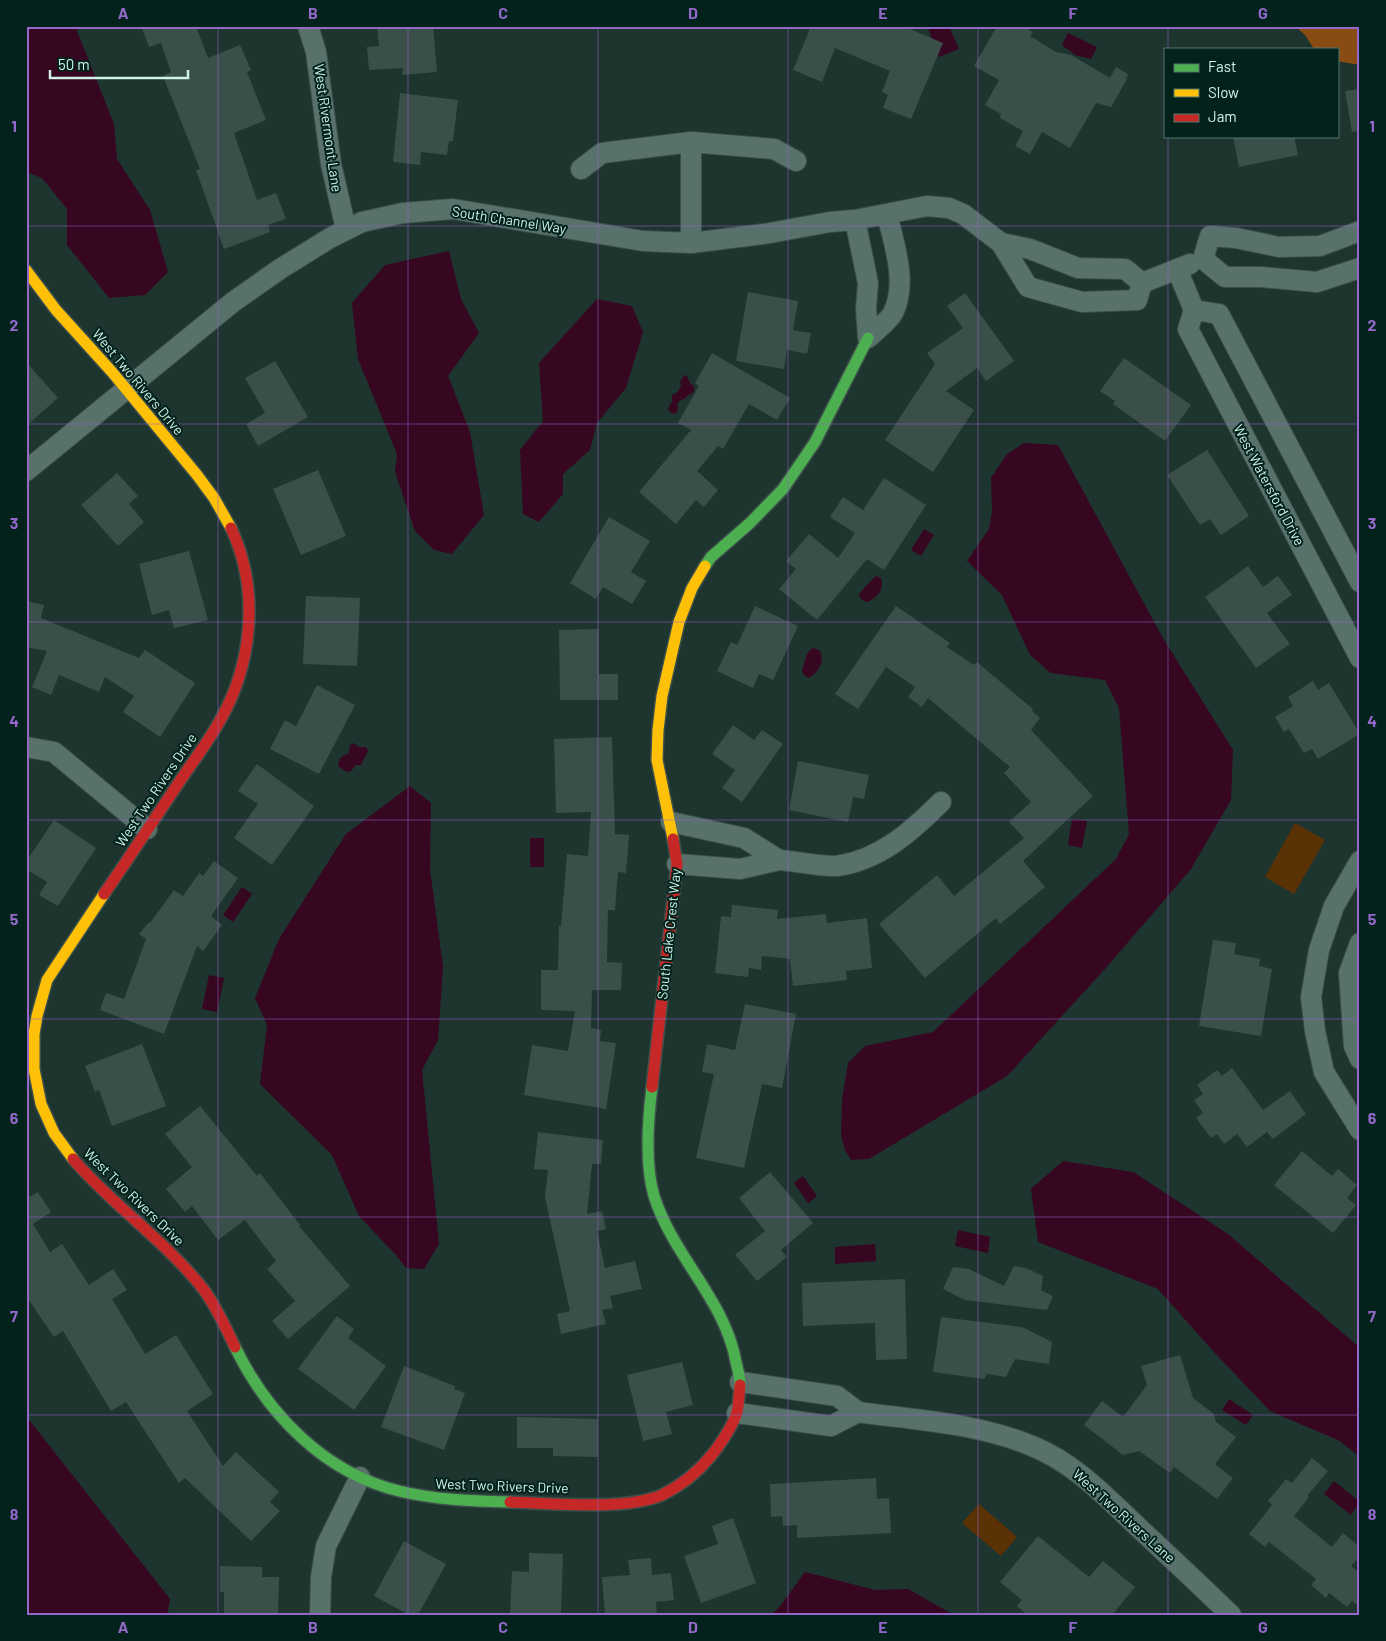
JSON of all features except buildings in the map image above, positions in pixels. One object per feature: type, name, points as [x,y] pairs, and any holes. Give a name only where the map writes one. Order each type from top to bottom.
[{"type":"street","name":"West Rivermont Lane","points":[[308,26],[316,52],[331,164],[346,229]]},
{"type":"street","points":[[691,142],[691,243]]},
{"type":"street","points":[[581,169],[602,153],[691,142],[774,149],[796,161]]},
{"type":"street","name":"South Channel Way","points":[[26,471],[233,302],[280,268],[346,229],[362,222],[403,213],[453,209],[643,241],[691,243],[855,220],[927,206],[949,208],[962,214],[1001,243],[1028,287],[1082,302],[1125,302],[1137,300],[1142,283],[1125,269],[1078,268],[1030,249],[1001,243]]},
{"type":"street","name":"South Lake Crest Way","points":[[702,1283],[670,1232],[654,1196],[650,1169],[648,1122],[677,864],[671,822],[657,760],[662,696],[679,622],[692,588],[711,557],[750,523],[783,489],[815,442],[868,338],[893,314],[900,287],[898,263],[887,214]]},
{"type":"street","points":[[855,220],[868,283],[866,308],[868,338]]},
{"type":"street","points":[[1203,259],[1210,236],[1236,238],[1279,247],[1320,246],[1360,231]]},
{"type":"street","points":[[1203,259],[1225,278],[1261,277],[1317,282],[1360,268]]},
{"type":"street","points":[[1142,283],[1203,259]]},
{"type":"street","points":[[1177,269],[1194,310],[1218,314],[1360,582]]},
{"type":"street","name":"West Two Rivers Drive","points":[[26,270],[60,315],[100,358],[204,484],[222,511],[232,531],[240,555],[249,605],[246,649],[239,677],[218,724],[48,980],[38,1005],[33,1031],[32,1063],[38,1097],[49,1124],[66,1152],[81,1169],[176,1259],[203,1289],[226,1326],[250,1377],[274,1410],[308,1444],[328,1459],[360,1477],[408,1494],[437,1500],[615,1504],[640,1501],[661,1495],[682,1483],[702,1467],[718,1448],[737,1413],[740,1382],[733,1344],[723,1320],[702,1283]]},
{"type":"street","name":"West Watersford Drive","points":[[1194,310],[1188,329],[1360,658]]},
{"type":"street","points":[[26,747],[54,752],[147,829]]},
{"type":"street","points":[[677,864],[740,869],[779,860],[836,866],[870,858],[912,832],[941,802]]},
{"type":"street","points":[[671,822],[744,838],[779,860]]},
{"type":"street","points":[[1360,861],[1334,906],[1319,950],[1311,997],[1315,1031],[1324,1072],[1360,1130]]},
{"type":"street","points":[[1360,943],[1348,973],[1354,1046],[1360,1059]]},
{"type":"street","points":[[737,1413],[831,1426],[858,1412],[838,1396],[740,1382]]},
{"type":"street","name":"West Two Rivers Lane","points":[[858,1412],[971,1427],[1002,1434],[1034,1446],[1066,1464],[1094,1485],[1231,1615]]},
{"type":"street","points":[[320,1615],[321,1577],[326,1546],[360,1477]]},
{"type":"shaded area","points":[[26,26],[75,26],[114,124],[117,159],[150,210],[168,272],[145,295],[109,298],[67,245],[67,209],[42,178],[26,172]]},
{"type":"shaded area","points":[[927,26],[949,26],[959,49],[939,57]]},
{"type":"shaded area","points":[[1295,26],[1360,26],[1360,65],[1338,61],[1338,48],[1313,48],[1305,35]]},
{"type":"shaded area","points":[[1068,33],[1097,47],[1091,59],[1075,55],[1062,45]]},
{"type":"shaded area","points":[[449,251],[461,299],[479,333],[448,376],[470,432],[484,515],[452,554],[434,550],[415,531],[395,472],[397,454],[358,359],[352,303],[385,265]]},
{"type":"shaded area","points":[[597,299],[632,306],[643,332],[626,388],[597,423],[590,450],[563,474],[563,494],[539,522],[523,514],[520,450],[543,421],[539,363]]},
{"type":"shaded area","points":[[684,375],[687,376],[690,383],[694,386],[694,392],[685,399],[680,400],[677,405],[678,410],[675,414],[671,413],[668,409],[672,401],[672,395],[679,390],[680,382]]},
{"type":"shaded area","points":[[1024,443],[1058,445],[1164,640],[1233,750],[1231,800],[1191,869],[1104,970],[1007,1076],[869,1159],[851,1160],[845,1150],[841,1135],[842,1100],[848,1063],[865,1046],[933,1032],[1116,859],[1129,834],[1119,708],[1105,680],[1051,673],[1030,655],[1002,595],[967,561],[989,529],[992,511],[991,478],[1007,454]]},
{"type":"shaded area","points":[[924,529],[934,535],[921,556],[911,550]]},
{"type":"shaded area","points":[[876,576],[881,578],[881,589],[877,596],[867,602],[861,599],[859,595]]},
{"type":"shaded area","points":[[813,648],[819,650],[822,662],[816,672],[809,678],[804,675],[802,670],[807,655]]},
{"type":"shaded area","points":[[353,743],[359,747],[366,747],[368,751],[361,765],[356,765],[351,771],[347,772],[338,766],[339,760],[349,753],[350,745]]},
{"type":"shaded area","points":[[410,786],[431,803],[430,869],[443,967],[438,1040],[422,1070],[439,1244],[424,1269],[406,1268],[359,1216],[332,1155],[260,1084],[267,1025],[255,998],[279,939],[346,834]]},
{"type":"shaded area","points":[[1072,819],[1087,821],[1082,848],[1068,845]]},
{"type":"shaded area","points":[[1295,823],[1325,840],[1294,894],[1265,877]]},
{"type":"shaded area","points":[[530,838],[544,838],[544,867],[530,867]]},
{"type":"shaded area","points":[[242,887],[252,894],[233,922],[223,915]]},
{"type":"shaded area","points":[[209,975],[224,978],[217,1012],[202,1009]]},
{"type":"shaded area","points":[[1063,1161],[1133,1172],[1228,1234],[1360,1348],[1360,1457],[1340,1441],[1270,1411],[1158,1289],[1038,1242],[1031,1189]]},
{"type":"shaded area","points":[[803,1176],[817,1196],[808,1203],[794,1183]]},
{"type":"shaded area","points":[[958,1230],[990,1237],[988,1253],[955,1246]]},
{"type":"shaded area","points":[[875,1244],[876,1261],[835,1264],[835,1247]]},
{"type":"shaded area","points":[[1229,1399],[1253,1415],[1246,1425],[1222,1410]]},
{"type":"shaded area","points":[[26,1416],[170,1599],[167,1615],[26,1615]]},
{"type":"shaded area","points":[[1334,1481],[1360,1502],[1351,1515],[1324,1494]]},
{"type":"shaded area","points":[[979,1504],[1017,1537],[1001,1556],[962,1523]]},
{"type":"shaded area","points":[[805,1572],[875,1590],[908,1589],[954,1615],[771,1615],[781,1605]]},
{"type":"traffic: fast","points":[[705,566],[711,557],[750,523],[783,489],[815,442],[868,338]]},
{"type":"traffic: fast","points":[[652,1087],[648,1156],[654,1196],[673,1239],[721,1318],[730,1340],[740,1385]]},
{"type":"traffic: fast","points":[[235,1347],[248,1372],[282,1418],[323,1455],[347,1470],[372,1482],[413,1494],[454,1500],[510,1502]]},
{"type":"traffic: slow","points":[[26,270],[56,310],[112,372],[197,475],[214,498],[231,528]]},
{"type":"traffic: slow","points":[[673,839],[657,760],[658,730],[662,696],[679,622],[692,588],[705,566]]},
{"type":"traffic: slow","points":[[73,1159],[54,1133],[41,1104],[34,1069],[34,1034],[47,980],[104,894]]},
{"type":"traffic: jam","points":[[104,894],[218,724],[230,701],[239,677],[245,652],[249,602],[246,576],[231,528]]},
{"type":"traffic: jam","points":[[652,1087],[677,864],[673,839]]},
{"type":"traffic: jam","points":[[73,1159],[189,1272],[213,1304],[235,1347]]},
{"type":"traffic: jam","points":[[510,1502],[608,1505],[647,1500],[662,1495],[694,1474],[717,1448],[737,1412],[740,1385]]}]
